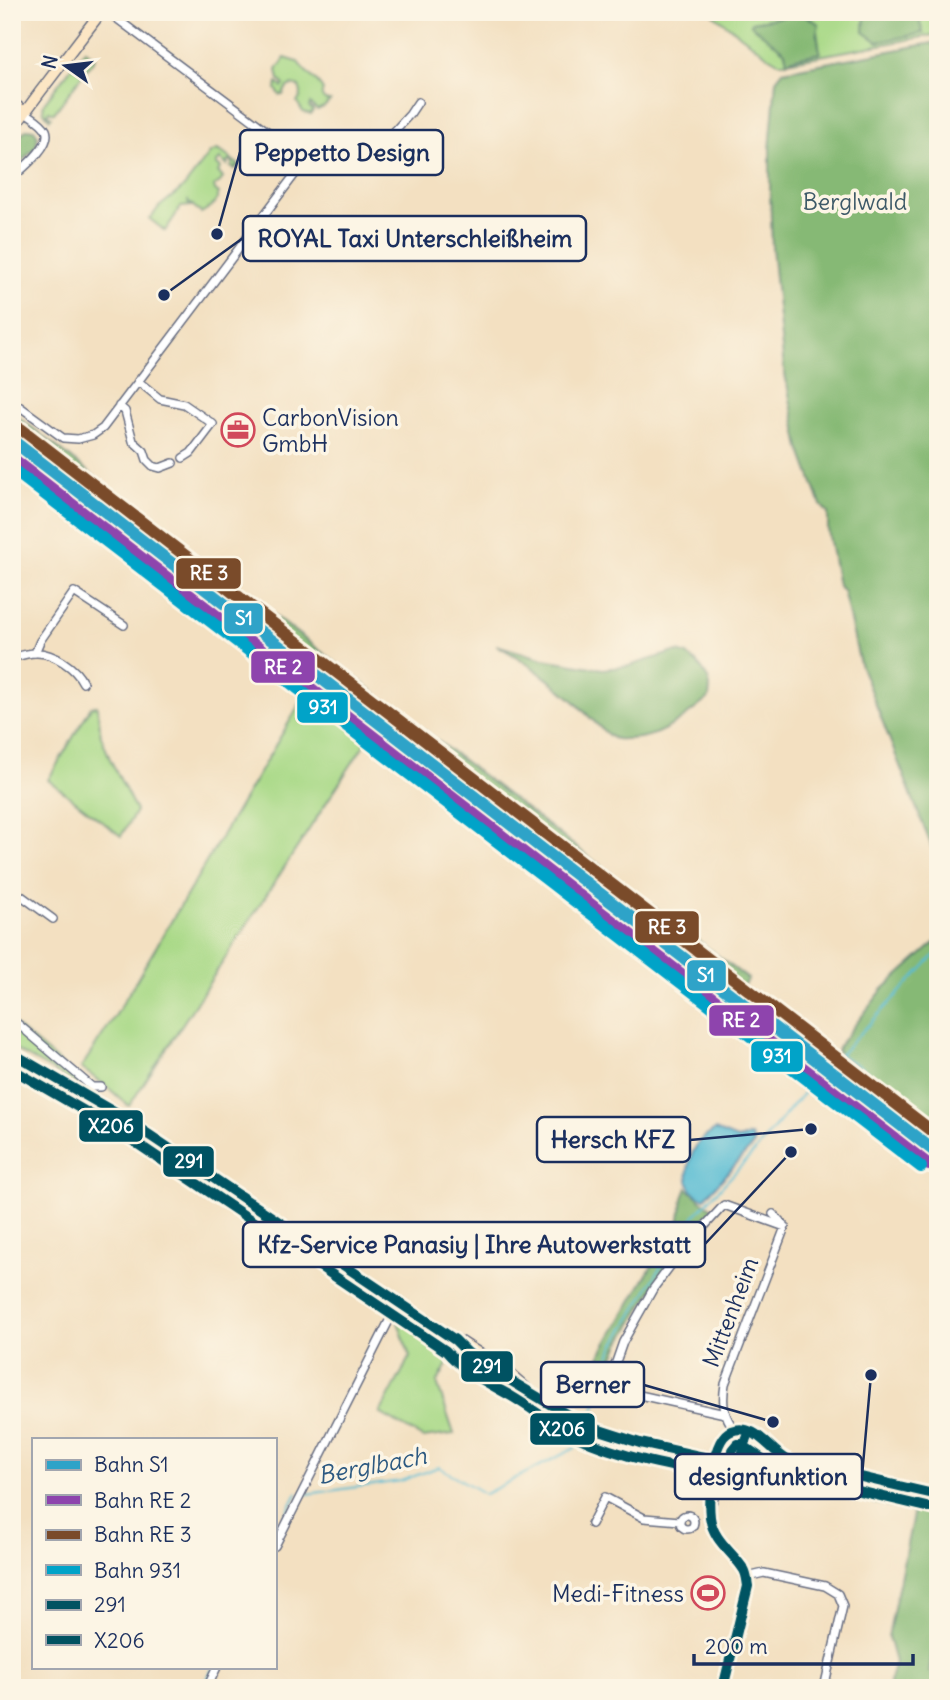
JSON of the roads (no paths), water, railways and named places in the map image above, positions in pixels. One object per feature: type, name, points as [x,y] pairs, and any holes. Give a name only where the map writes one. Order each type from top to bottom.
[{"type":"main road","points":[[12,130],[101,12]]},
{"type":"main road","points":[[12,103],[25,112]]},
{"type":"main road","points":[[12,1053],[121,1116],[398,1303],[509,1373],[561,1413],[590,1428],[625,1439],[938,1508]]},
{"type":"street","points":[[108,12],[303,158],[318,158],[389,137],[418,102]]},
{"type":"street","points":[[12,178],[41,150],[47,136],[39,123],[25,112]]},
{"type":"street","points":[[12,401],[63,438],[78,439],[93,435],[103,428],[299,169],[303,158]]},
{"type":"street","points":[[138,381],[160,399],[184,404],[213,424],[191,453],[183,458]]},
{"type":"street","points":[[119,406],[125,411],[133,441],[144,452],[147,460],[160,468],[173,463]]},
{"type":"street","points":[[36,653],[40,641],[74,592],[124,625]]},
{"type":"street","points":[[12,658],[36,653],[51,656],[79,674],[83,683]]},
{"type":"street","points":[[12,889],[53,919]]},
{"type":"street","points":[[12,1019],[92,1087],[101,1087]]},
{"type":"street","points":[[735,1430],[725,1414],[617,1390],[610,1380],[623,1342],[653,1289],[680,1253],[724,1205],[785,1227]]},
{"type":"street","points":[[773,1214],[785,1227]]},
{"type":"street","name":"Mittenheim","points":[[725,1414],[725,1384],[785,1227]]},
{"type":"street","points":[[276,1544],[398,1303]]},
{"type":"street","points":[[723,1688],[748,1586],[745,1571],[714,1532],[710,1513],[721,1461],[735,1430]]},
{"type":"street","points":[[735,1430],[753,1432],[777,1454],[789,1460],[938,1496]]},
{"type":"street","points":[[591,1524],[605,1497],[644,1518],[680,1521],[682,1527],[689,1528],[694,1524],[693,1518],[710,1513]]},
{"type":"street","points":[[747,1577],[764,1573],[825,1586],[838,1594],[843,1606],[824,1688]]},
{"type":"street","points":[[207,1688],[217,1668]]},
{"type":"water","points":[[715,1130],[737,1139],[751,1136],[754,1144],[705,1198],[691,1189],[688,1181],[689,1163],[696,1147]]},
{"type":"waterway","name":"Berglbach","points":[[834,1061],[938,952]]},
{"type":"waterway","points":[[841,1055],[861,1067],[938,1128]]},
{"type":"waterway","name":"Berglbach","points":[[592,1417],[613,1347],[675,1243],[695,1215],[757,1149],[814,1080]]},
{"type":"waterway","name":"Berglbach","points":[[307,1494],[401,1481],[439,1467],[485,1494],[575,1448],[585,1432]]},
{"type":"waterway","name":"Berglbach","points":[[276,1535],[297,1493]]},
{"type":"waterway","name":"Berglbach","points":[[203,1688],[213,1668]]},
{"type":"rail line","name":"S1","points":[[12,440],[938,1154]]},
{"type":"rail line","name":"931","points":[[12,469],[921,1167]]},
{"type":"place","name":"Peppetto Design","points":[[217,234]]},
{"type":"place","name":"ROYAL Taxi Unterschleißheim","points":[[164,295]]},
{"type":"place","name":"CarbonVision GmbH","points":[[238,430]]},
{"type":"place","name":"Hersch KFZ","points":[[811,1129]]},
{"type":"place","name":"Kfz-Service Panasiy | Ihre Autowerkstatt","points":[[791,1152]]},
{"type":"place","name":"designfunktion","points":[[871,1375]]},
{"type":"place","name":"Berner","points":[[773,1422]]},
{"type":"place","name":"Medi-Fitness","points":[[708,1593]]},
{"type":"park label","name":"Berglwald","points":[[855,201]]}]
